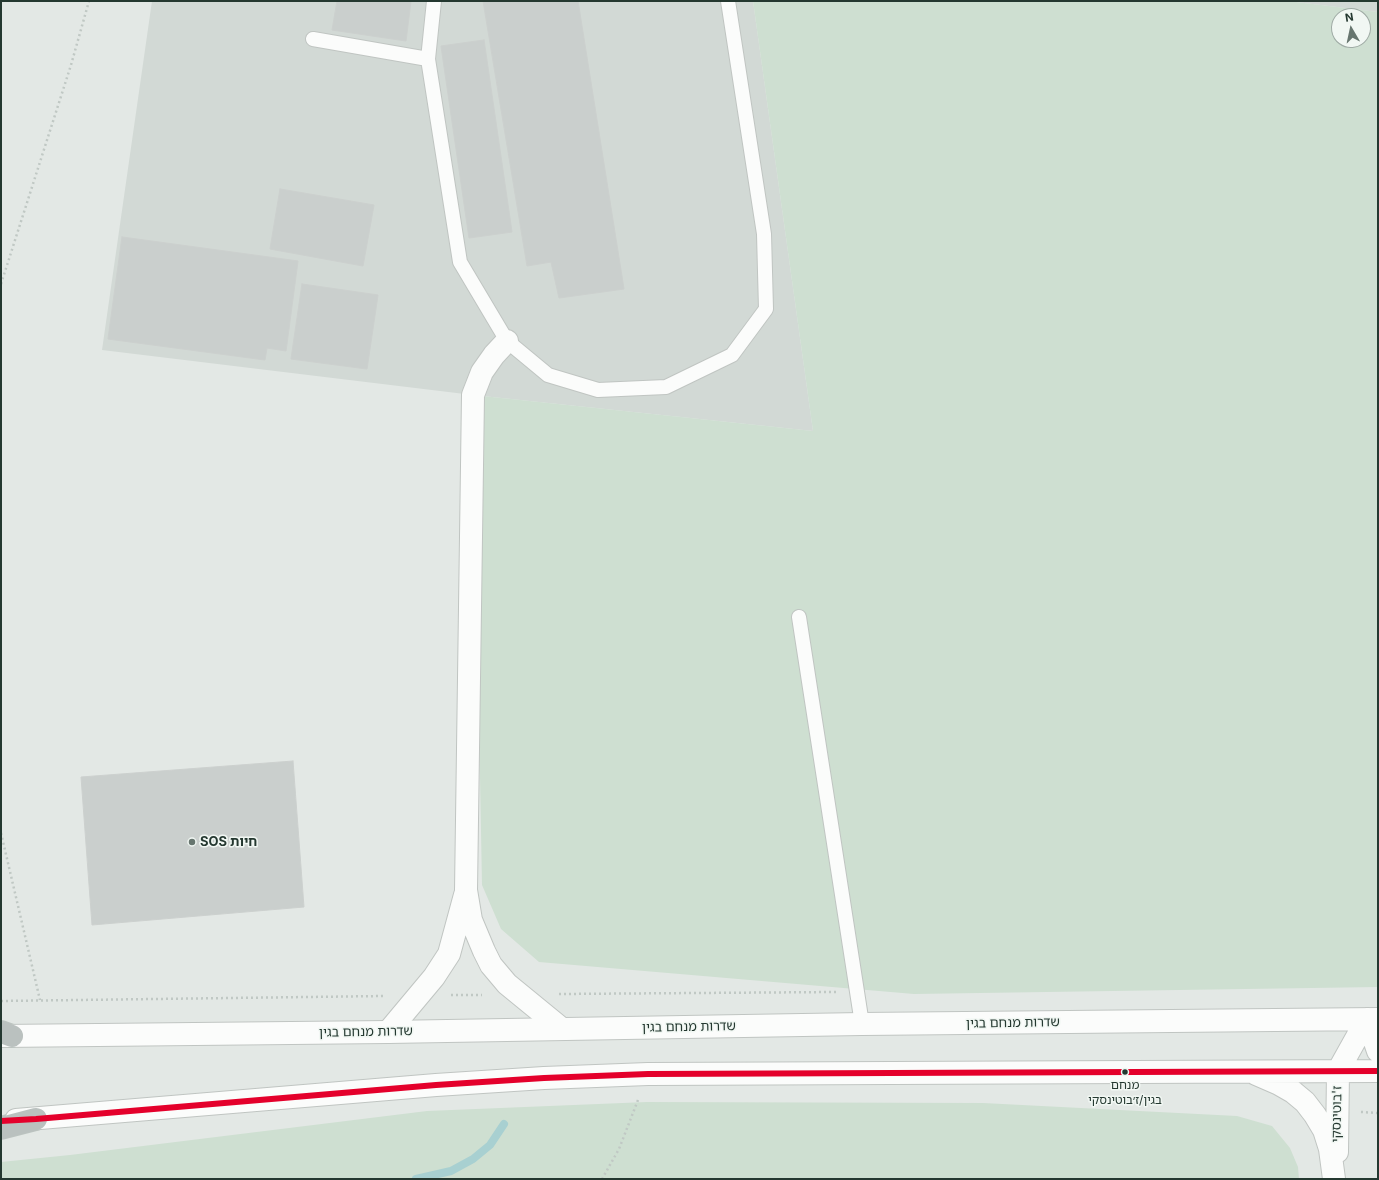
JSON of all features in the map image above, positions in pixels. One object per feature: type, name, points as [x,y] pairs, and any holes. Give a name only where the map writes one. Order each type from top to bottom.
[{"type":"highway","points":[[1,1128],[36,1119]]},
{"type":"main road","points":[[507,341],[494,355],[482,372],[473,395],[466,890],[472,920],[491,966],[507,984],[562,1029]]},
{"type":"main road","points":[[388,1032],[434,977],[449,954],[466,890]]},
{"type":"main road","points":[[1373,1019],[1378,1051]]},
{"type":"main road","name":"שדרות מנחם בגין","points":[[5,1035],[388,1032],[862,1024],[1373,1019]]},
{"type":"main road","name":"ז'בוטינסקי","points":[[1335,1179],[1338,1071],[1373,1019]]},
{"type":"main road","points":[[1,1121],[444,1084],[648,1074],[1378,1070]]},
{"type":"main road","points":[[1229,1071],[1250,1072],[1265,1077],[1293,1092],[1305,1102],[1324,1130],[1330,1149],[1335,1179]]},
{"type":"lane","points":[[434,1],[428,59],[460,262],[507,341],[548,375],[598,390],[666,387],[732,355],[766,309],[764,234],[728,1]]},
{"type":"lane","points":[[313,39],[428,59]]},
{"type":"lane","points":[[799,617],[862,1024]]},
{"type":"path","points":[[1,284],[71,65],[89,1]]},
{"type":"path","points":[[1,833],[40,1000]]},
{"type":"path","points":[[602,1179],[619,1150],[648,1074]]},
{"type":"shaded area","points":[[152,1],[753,1],[813,431],[473,395],[102,350]]},
{"type":"shaded area","points":[[1288,1],[1378,1],[1378,12],[1371,11],[1371,8],[1345,8]]},
{"type":"green space","points":[[753,1],[1288,1],[1345,8],[1331,8],[1331,48],[1371,48],[1371,11],[1378,12],[1378,987],[914,994],[539,962],[501,929],[482,885],[473,395],[813,431]]},
{"type":"green space","points":[[647,1102],[983,1103],[1237,1116],[1272,1126],[1290,1148],[1298,1167],[1299,1179],[1,1179],[1,1162],[70,1155],[427,1111]]},
{"type":"building","points":[[337,1],[411,1],[406,41],[332,30]]},
{"type":"building","points":[[483,1],[578,1],[624,289],[559,298],[551,262],[527,266]]},
{"type":"building","points":[[484,40],[512,232],[469,238],[441,46]]},
{"type":"building","points":[[280,189],[374,205],[363,266],[270,249]]},
{"type":"building","points":[[122,237],[298,261],[286,351],[267,348],[265,360],[108,339]]},
{"type":"building","points":[[302,284],[378,295],[367,369],[291,359]]},
{"type":"building","name":"SOS חיות","points":[[293,761],[304,907],[92,925],[81,777]]},
{"type":"waterway","points":[[416,1179],[451,1171],[473,1159],[490,1145],[504,1124]]},
{"type":"transit line","points":[[1,1121],[436,1085],[544,1078],[648,1074],[1378,1071]]},
{"type":"place","name":"SOS חיות","points":[[192,842]]},
{"type":"place","name":"מנחם בגין/ז׳בוטינסקי","points":[[1125,1072]]}]
